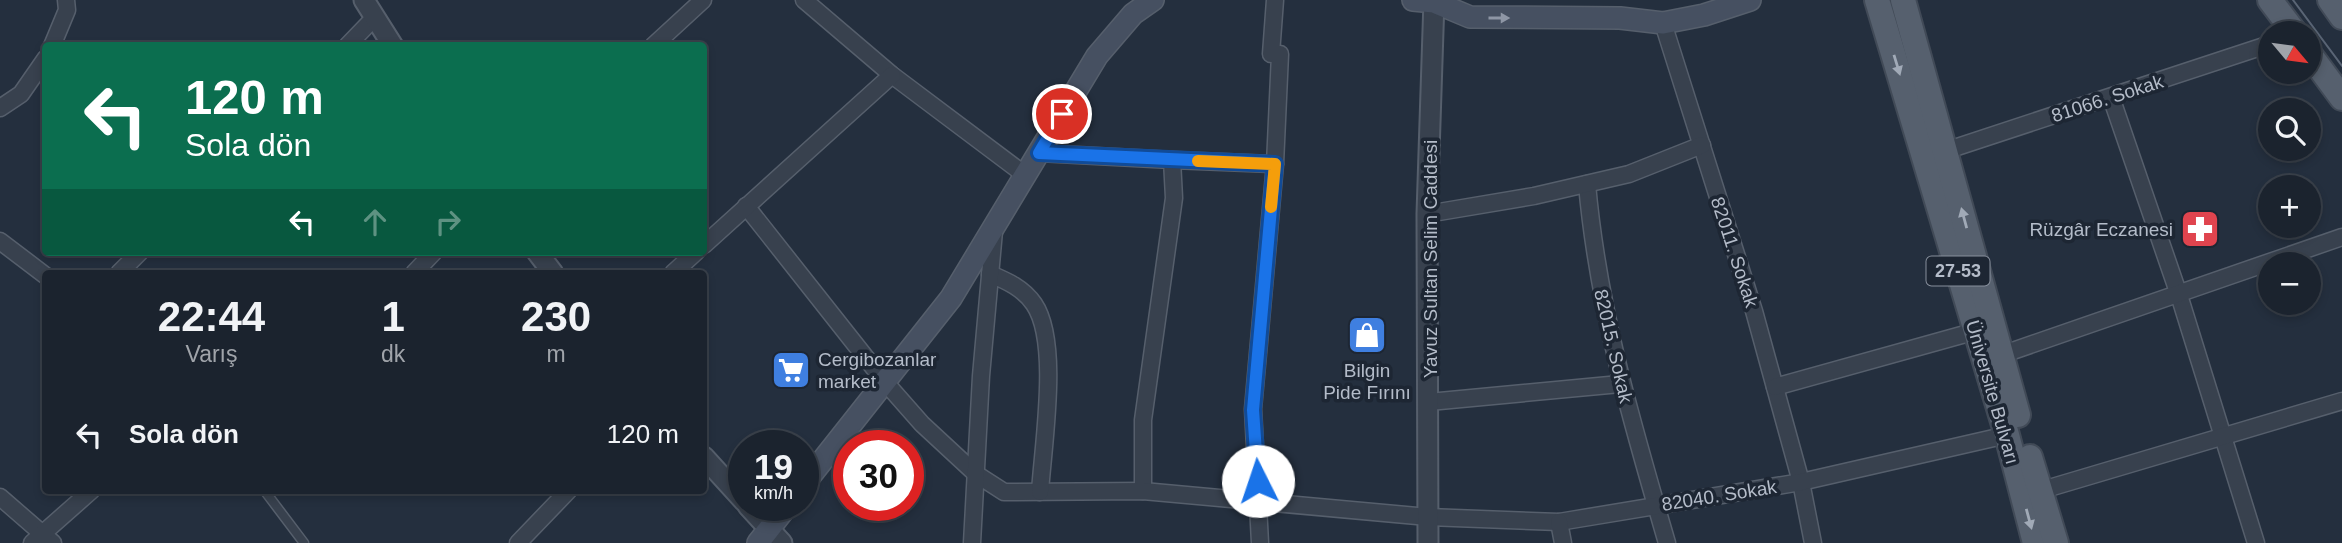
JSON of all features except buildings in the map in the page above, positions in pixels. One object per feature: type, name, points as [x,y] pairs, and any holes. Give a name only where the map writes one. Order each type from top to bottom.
[{"type":"main road","points":[[819,465],[951,298],[1097,56],[1133,13],[1153,0]]},
{"type":"main road","points":[[1430,0],[1470,18],[1620,18],[1663,23],[1704,15],[1750,0]]},
{"type":"main road","name":"Üniversite Bulvarı","points":[[1877,0],[2007,435],[2035,543]]},
{"type":"main road","points":[[2270,0],[2286,21]]},
{"type":"main road","points":[[2330,0],[2342,17]]},
{"type":"main road","name":"Üniversite Bulvarı","points":[[1905,3],[2039,491],[2056,543]]},
{"type":"main road","points":[[2321,70],[2342,98]]},
{"type":"main road","points":[[770,538],[779,521]]},
{"type":"street","points":[[54,42],[67,10],[66,0]]},
{"type":"street","points":[[657,42],[703,0]]},
{"type":"street","points":[[804,0],[891,75],[1026,175]]},
{"type":"street","points":[[1260,543],[1253,410],[1275,164],[1280,54],[1271,54],[1275,0]]},
{"type":"street","name":"Yavuz Sultan Selim Caddesi","points":[[1428,543],[1427,214],[1430,0]]},
{"type":"street","points":[[349,42],[368,5]]},
{"type":"street","points":[[368,5],[391,42]]},
{"type":"street","name":"82011. Sokak","points":[[1663,23],[1703,145],[1775,387],[1801,482],[1813,543]]},
{"type":"street","name":"81066. Sokak","points":[[1945,151],[2258,48]]},
{"type":"street","points":[[0,108],[21,94],[42,64]]},
{"type":"street","points":[[707,242],[891,75]]},
{"type":"street","points":[[2110,97],[2179,295],[2256,543]]},
{"type":"street","points":[[1427,214],[1534,197],[1629,174],[1703,145]]},
{"type":"street","points":[[1039,153],[1275,164]]},
{"type":"street","points":[[1143,491],[1143,419],[1174,198],[1172,160]]},
{"type":"street","name":"82015. Sokak","points":[[1587,184],[1593,253],[1620,384],[1667,543]]},
{"type":"street","name":"82040. Sokak","points":[[746,206],[885,382],[922,424],[976,474],[1004,492],[1143,491],[1259,504],[1428,517],[1559,522],[1801,482],[2007,435]]},
{"type":"street","points":[[972,543],[994,227]]},
{"type":"street","points":[[2001,355],[2342,237]]},
{"type":"street","points":[[0,241],[42,273]]},
{"type":"street","points":[[122,270],[136,256]]},
{"type":"street","points":[[417,270],[430,256]]},
{"type":"street","points":[[540,256],[551,270]]},
{"type":"street","points":[[676,270],[692,256]]},
{"type":"street","points":[[990,274],[1016,285],[1034,304],[1047,339],[1040,492]]},
{"type":"street","points":[[1775,387],[1976,331]]},
{"type":"street","points":[[1429,402],[1620,384]]},
{"type":"street","points":[[2039,491],[2342,401]]},
{"type":"street","points":[[707,460],[728,483]]},
{"type":"street","points":[[0,497],[43,540],[88,494]]},
{"type":"street","points":[[518,543],[565,494]]},
{"type":"street","points":[[758,521],[770,538]]},
{"type":"street","points":[[1559,522],[1563,543]]},
{"type":"lane","points":[[267,494],[304,543]]},
{"type":"tram line","points":[[2293,0],[2342,66]]},
{"type":"slow traffic","points":[[1198,161],[1275,164],[1271,207]]},
{"type":"place","name":"Rüzgâr Eczanesi","points":[[2200,229]]},
{"type":"place","name":"Bilgin Pide Fırını","points":[[1367,335]]},
{"type":"place","name":"Cergibozanlar market","points":[[791,370]]},
{"type":"route","points":[[1062,114],[1039,153],[1275,164],[1253,410],[1258,481]]}]
